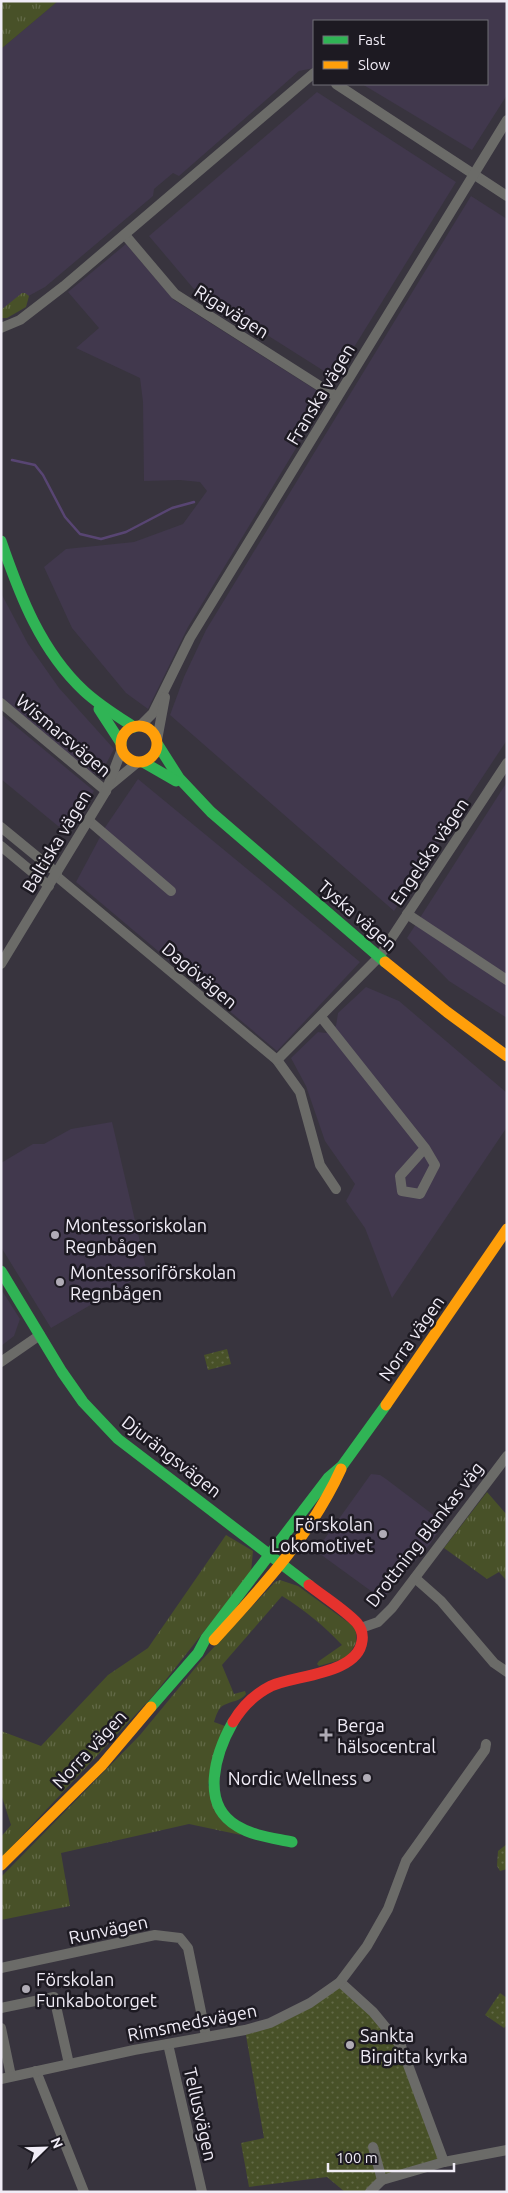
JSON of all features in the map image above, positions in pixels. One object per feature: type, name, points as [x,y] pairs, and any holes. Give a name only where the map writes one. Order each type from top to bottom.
[{"type":"main road","points":[[1,541],[31,621],[51,652],[111,725],[128,759],[141,762],[152,757],[158,742],[150,729],[137,726],[89,697]]},
{"type":"main road","points":[[121,746],[126,732],[137,726]]},
{"type":"main road","name":"Tyska vägen","points":[[158,742],[168,764],[193,793],[228,826],[419,992],[507,1056]]},
{"type":"main road","name":"Tyska vägen","points":[[141,762],[161,771],[193,793]]},
{"type":"main road","name":"Norra vägen","points":[[1,1865],[102,1765],[198,1653],[206,1638],[328,1478],[342,1466],[410,1372],[507,1229]]},
{"type":"main road","name":"Djurängsvägen","points":[[1,1272],[62,1372],[83,1402],[118,1439],[270,1554]]},
{"type":"main road","name":"Norra vägen","points":[[198,1653],[211,1644],[282,1563],[321,1508],[335,1484],[342,1466]]},
{"type":"main road","name":"Drottning Blankas väg","points":[[270,1554],[361,1628]]},
{"type":"main road","points":[[292,1842],[248,1832],[229,1820],[218,1806],[214,1789],[217,1753],[234,1719],[243,1706],[256,1695],[287,1680],[340,1667],[348,1662],[356,1655],[361,1646],[363,1637],[361,1628]]},
{"type":"street","points":[[1,328],[20,320],[125,235],[313,74]]},
{"type":"street","points":[[338,85],[507,196]]},
{"type":"street","name":"Franska vägen","points":[[137,726],[153,713],[190,638],[507,120]]},
{"type":"street","name":"Rigavägen","points":[[125,235],[175,294],[337,397]]},
{"type":"street","name":"Franska vägen","points":[[158,742],[166,688]]},
{"type":"street","name":"Wismarsvägen","points":[[1,703],[107,789]]},
{"type":"street","name":"Baltiska vägen","points":[[1,964],[107,789],[121,746]]},
{"type":"street","name":"Baltiska vägen","points":[[107,789],[141,762]]},
{"type":"street","name":"Engelska vägen","points":[[379,957],[507,763]]},
{"type":"street","points":[[88,820],[171,891]]},
{"type":"street","name":"Dagövägen","points":[[1,827],[278,1060],[300,1092],[320,1165],[336,1188]]},
{"type":"street","points":[[1,846],[49,886]]},
{"type":"street","points":[[407,914],[507,980]]},
{"type":"street","points":[[278,1060],[379,957]]},
{"type":"street","points":[[321,1017],[425,1148]]},
{"type":"street","points":[[1,1362],[40,1335]]},
{"type":"street","name":"Drottning Blankas väg","points":[[361,1628],[384,1617],[507,1456]]},
{"type":"street","points":[[415,1578],[442,1601],[494,1664],[507,1672]]},
{"type":"street","name":"Rimsmedsvägen","points":[[6,2078],[270,2023],[310,2003],[340,1982],[367,1946],[388,1909],[406,1862],[485,1750],[486,1744]]},
{"type":"street","name":"Runvägen","points":[[1,1968],[154,1935],[180,1938],[188,1948],[206,2036]]},
{"type":"street","points":[[340,1982],[373,2012],[401,2046],[444,2162]]},
{"type":"street","points":[[1,2008],[54,1997],[69,2064]]},
{"type":"street","points":[[1,2028],[6,2078]]},
{"type":"street","name":"Tellusvägen","points":[[168,2044],[202,2192]]},
{"type":"street","points":[[36,2071],[84,2192]]},
{"type":"street","points":[[373,2147],[382,2180]]},
{"type":"street","points":[[370,2192],[382,2180],[444,2162],[507,2150]]},
{"type":"shaded area","points":[[58,1],[507,1],[507,95],[472,150],[364,85],[488,85],[488,20],[313,20],[313,68],[299,71],[179,176],[173,173],[154,189],[153,196],[45,287],[1,311],[1,49]]},
{"type":"shaded area","points":[[317,92],[456,182],[335,378],[193,288],[149,236]]},
{"type":"shaded area","points":[[471,196],[507,219],[507,740],[394,911],[170,715],[184,677],[206,630]]},
{"type":"shaded area","points":[[126,244],[174,300],[327,397],[188,627],[148,709],[126,693],[72,628],[44,567],[66,549],[134,542],[183,524],[207,491],[200,482],[180,480],[144,481],[143,402],[140,378],[76,348],[99,328],[68,292]]},
{"type":"shaded area","points":[[1,593],[28,644],[59,688],[114,749],[100,775],[90,772],[1,697]]},
{"type":"shaded area","points":[[1,714],[94,791],[68,830],[58,826],[1,779]]},
{"type":"shaded area","points":[[138,779],[360,962],[277,1051],[76,882],[106,826]]},
{"type":"shaded area","points":[[507,782],[507,1018],[449,981],[407,938]]},
{"type":"shaded area","points":[[366,987],[399,1001],[507,1093],[507,1127],[392,1298],[365,1228],[346,1201],[355,1184],[325,1141],[306,1086],[291,1058],[318,1032],[326,1033],[336,1026],[338,1013]]},
{"type":"shaded area","points":[[112,1122],[147,1272],[51,1328],[1,1247],[1,1163],[33,1144],[44,1144],[71,1129]]},
{"type":"shaded area","points":[[1,1289],[20,1319],[14,1336],[1,1346]]},
{"type":"shaded area","name":"Förskolan Lokomotivet","points":[[371,1474],[380,1475],[386,1479],[444,1523],[430,1544],[382,1599],[316,1551]]},
{"type":"green space","points":[[1,1],[58,1],[1,49]]},
{"type":"green space","points":[[22,293],[29,296],[26,307],[7,318],[1,318],[1,310]]},
{"type":"green space","points":[[227,1349],[231,1364],[208,1370],[204,1355]]},
{"type":"green space","points":[[487,1492],[507,1515],[507,1581],[499,1572],[487,1579],[444,1548]]},
{"type":"green space","points":[[226,1535],[253,1551],[251,1572],[153,1696],[1,1858],[1,1837],[11,1825],[1,1794],[1,1731],[41,1746],[108,1675],[148,1648]]},
{"type":"green space","points":[[280,1580],[298,1586],[356,1628],[356,1643],[347,1658],[319,1666],[317,1664],[319,1661],[342,1645],[314,1619],[282,1596],[222,1665],[234,1694],[245,1691],[246,1694],[239,1700],[222,1706],[216,1715],[214,1722],[225,1726],[208,1785],[241,1835],[189,1824],[61,1853],[70,1906],[1,1920],[1,1877],[140,1735],[201,1661],[275,1582]]},
{"type":"green space","points":[[507,1844],[507,1869],[500,1871],[497,1866],[498,1851]]},
{"type":"green space","points":[[340,1982],[401,2046],[444,2162],[382,2180],[370,2192],[345,2192],[327,2177],[249,2187],[241,2143],[264,2138],[245,2030],[270,2023]]},
{"type":"green space","points":[[500,1993],[507,1998],[507,2025],[504,2028],[485,2015]]},
{"type":"waterway","points":[[12,460],[35,465],[43,475],[65,517],[80,534],[101,539],[126,532],[172,508],[194,502]]},
{"type":"traffic: fast","points":[[1,541],[24,602],[56,658],[84,691],[134,727]]},
{"type":"traffic: fast","points":[[99,709],[121,743]]},
{"type":"traffic: fast","points":[[158,745],[179,778],[211,812],[385,962]]},
{"type":"traffic: fast","points":[[143,762],[176,781]]},
{"type":"traffic: fast","points":[[1,1271],[62,1372],[83,1402],[118,1439],[309,1585]]},
{"type":"traffic: fast","points":[[151,1707],[198,1653],[206,1638],[328,1478],[342,1466],[386,1405]]},
{"type":"traffic: fast","points":[[233,1722],[221,1748],[214,1777],[218,1805],[225,1816],[237,1826],[263,1836],[292,1842]]},
{"type":"traffic: slow","points":[[139,726],[146,727],[152,731],[156,737],[157,744],[156,751],[152,757],[146,761],[139,762],[132,761],[126,757],[122,751],[121,744],[122,737],[126,731],[132,727],[139,726]]},
{"type":"traffic: slow","points":[[385,962],[447,1012],[507,1056]]},
{"type":"traffic: slow","points":[[386,1405],[507,1229]]},
{"type":"traffic: slow","points":[[214,1640],[267,1580],[300,1538],[329,1493],[341,1469]]},
{"type":"traffic: slow","points":[[1,1865],[102,1765],[151,1707]]},
{"type":"traffic: jam","points":[[233,1722],[249,1701],[265,1689],[282,1682],[338,1667],[350,1660],[358,1652],[362,1636],[361,1629],[357,1623],[309,1585]]},
{"type":"place","name":"Montessoriskolan Regnbågen","points":[[55,1235]]},
{"type":"place","name":"Montessoriförskolan Regnbågen","points":[[60,1282]]},
{"type":"place","name":"Förskolan Lokomotivet","points":[[383,1534]]},
{"type":"place","name":"Berga hälsocentral","points":[[326,1735]]},
{"type":"place","name":"Nordic Wellness","points":[[367,1778]]},
{"type":"place","name":"Förskolan Funkabotorget","points":[[26,1989]]},
{"type":"place","name":"Sankta Birgitta kyrka","points":[[350,2045]]}]
